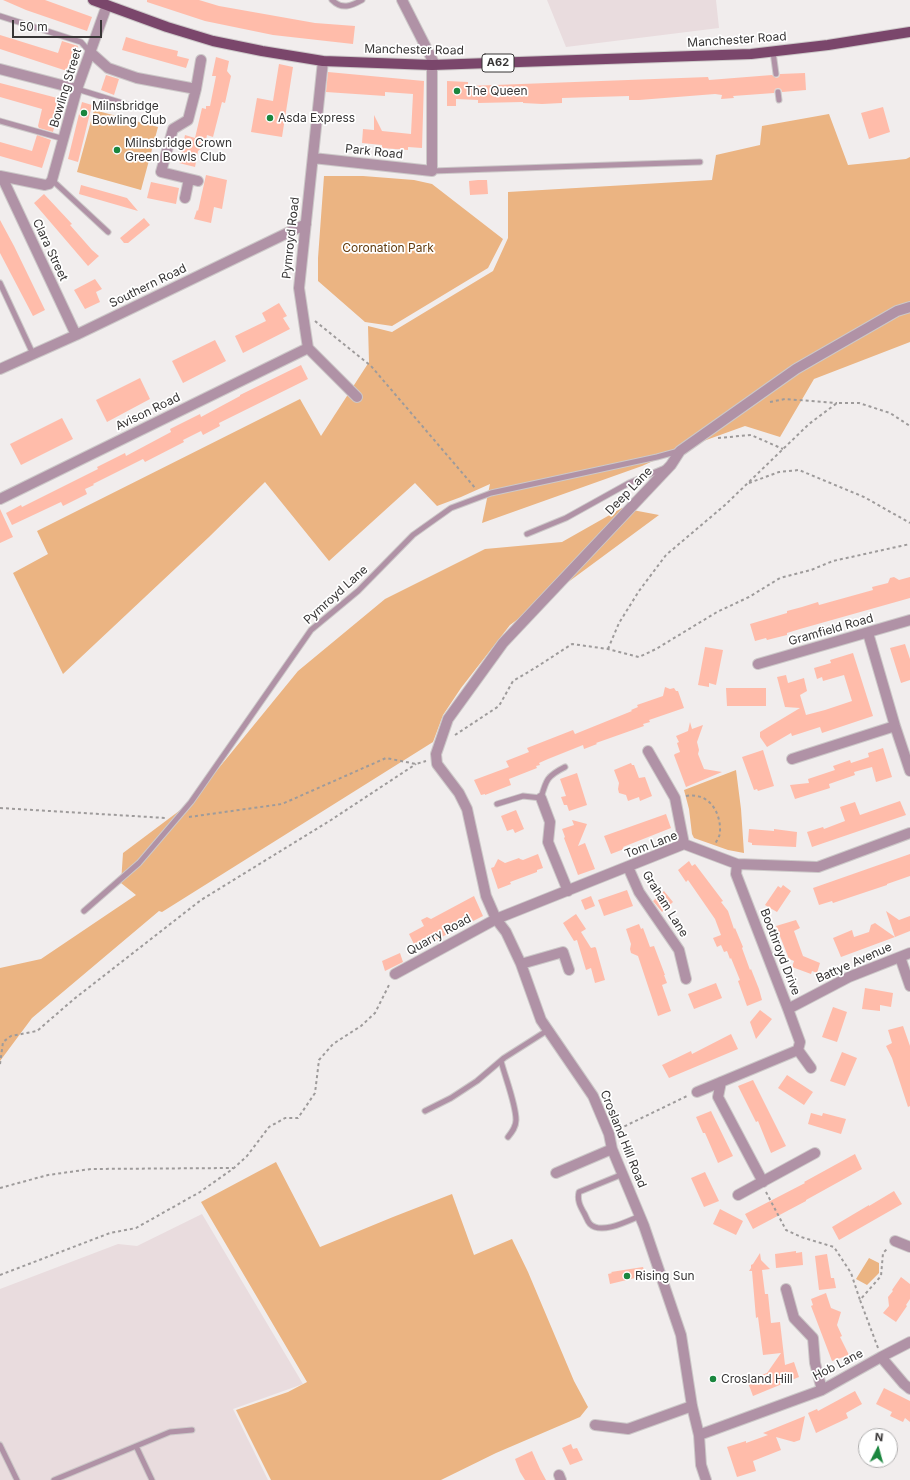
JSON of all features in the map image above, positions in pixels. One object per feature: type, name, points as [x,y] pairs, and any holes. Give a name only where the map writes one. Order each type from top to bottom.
[{"type":"main road","name":"Manchester Road","points":[[93,0],[166,27],[213,41],[323,61],[433,65],[557,62],[750,54],[774,52],[910,32]]},
{"type":"street","points":[[402,0],[433,65],[432,171]]},
{"type":"street","name":"Bowling Street","points":[[52,180],[77,89],[107,5]]},
{"type":"street","points":[[90,52],[108,68],[137,78],[196,89]]},
{"type":"street","points":[[185,198],[194,180],[161,172],[173,129],[188,120],[196,89],[201,60]]},
{"type":"street","name":"Pymroyd Road","points":[[308,348],[299,288],[323,61]]},
{"type":"street","points":[[0,69],[77,89]]},
{"type":"street","name":"Park Road","points":[[313,158],[432,171]]},
{"type":"street","points":[[1,176],[45,185],[49,184],[52,180]]},
{"type":"street","name":"Clara Street","points":[[1,176],[76,335]]},
{"type":"street","name":"Southern Road","points":[[0,369],[76,335],[306,224]]},
{"type":"street","name":"Deep Lane","points":[[436,761],[438,746],[448,719],[503,643],[671,465],[680,451],[796,369],[897,311],[910,307]]},
{"type":"street","points":[[308,348],[357,397]]},
{"type":"street","name":"Avison Road","points":[[0,499],[308,348]]},
{"type":"street","name":"Gramfield Road","points":[[758,664],[910,620]]},
{"type":"street","points":[[868,633],[895,726],[910,771]]},
{"type":"street","points":[[792,759],[895,726]]},
{"type":"street","points":[[648,751],[675,798],[684,844]]},
{"type":"street","name":"Crosland Hill Road","points":[[436,761],[459,793],[467,809],[486,896],[496,919],[506,932],[521,964],[541,1020],[593,1096],[609,1134],[612,1149],[640,1216],[681,1335],[692,1406],[699,1435],[701,1466],[706,1480]]},
{"type":"street","points":[[541,798],[550,822],[548,842],[568,891]]},
{"type":"street","name":"Tom Lane","points":[[496,919],[684,844],[737,864],[818,867],[910,833]]},
{"type":"street","name":"Boothroyd Drive","points":[[737,864],[736,874],[800,1042],[798,1050],[811,1068]]},
{"type":"street","name":"Graham Lane","points":[[628,867],[639,892],[680,950],[686,979]]},
{"type":"street","name":"Quarry Road","points":[[395,974],[496,919]]},
{"type":"street","points":[[521,964],[563,952],[569,970]]},
{"type":"street","name":"Battye Avenue","points":[[788,1009],[849,977],[910,953]]},
{"type":"street","points":[[900,957],[910,986]]},
{"type":"street","points":[[697,1092],[798,1050]]},
{"type":"street","points":[[721,1082],[718,1097],[764,1182]]},
{"type":"street","points":[[556,1173],[612,1149]]},
{"type":"street","points":[[738,1194],[764,1182],[815,1152]]},
{"type":"street","points":[[895,1241],[910,1247]]},
{"type":"street","points":[[786,1289],[794,1318],[813,1338],[815,1363],[822,1390]]},
{"type":"street","points":[[882,1357],[910,1342]]},
{"type":"street","name":"Hob Lane","points":[[699,1435],[822,1390],[882,1357],[904,1384],[910,1389]]},
{"type":"street","points":[[595,1425],[628,1429],[692,1406]]},
{"type":"lane","points":[[332,0],[337,5],[349,6],[362,0]]},
{"type":"lane","points":[[0,16],[81,42],[90,52]]},
{"type":"lane","points":[[774,52],[776,74]]},
{"type":"lane","points":[[77,89],[132,106]]},
{"type":"lane","points":[[778,92],[779,100]]},
{"type":"lane","points":[[0,121],[64,139]]},
{"type":"lane","points":[[432,171],[700,162]]},
{"type":"lane","points":[[52,180],[108,232]]},
{"type":"lane","points":[[0,283],[33,354]]},
{"type":"lane","name":"Pymroyd Lane","points":[[84,910],[139,863],[191,802],[311,630],[358,591],[414,535],[451,508],[482,496],[680,451]]},
{"type":"lane","points":[[527,534],[566,518],[629,483],[671,465]]},
{"type":"lane","points":[[497,804],[523,796],[541,798],[545,785],[552,773],[565,767]]},
{"type":"lane","points":[[425,1111],[451,1098],[476,1081],[501,1061],[548,1030]]},
{"type":"lane","points":[[501,1061],[516,1120],[514,1130],[508,1137]]},
{"type":"lane","points":[[623,1174],[579,1192],[579,1204],[589,1223],[594,1227],[606,1228],[640,1216]]},
{"type":"lane","points":[[54,1480],[170,1432],[192,1430]]},
{"type":"lane","points":[[0,1445],[17,1480]]},
{"type":"lane","points":[[136,1446],[152,1480]]},
{"type":"path","points":[[302,311],[371,366],[482,496]]},
{"type":"path","points":[[756,398],[764,403],[785,399],[859,403],[890,413],[910,426]]},
{"type":"path","points":[[608,649],[619,623],[639,591],[666,555],[725,505],[810,424],[837,403]]},
{"type":"path","points":[[714,438],[751,435],[783,449]]},
{"type":"path","points":[[747,484],[779,472],[799,470],[864,496],[910,523]]},
{"type":"path","points":[[438,746],[499,706],[513,681],[572,644],[608,649],[639,657],[656,649],[717,612],[749,597],[780,578],[811,570],[833,561],[910,544]]},
{"type":"path","points":[[0,808],[177,819],[282,804],[386,758],[416,764],[436,761]]},
{"type":"path","points":[[0,1064],[3,1042],[11,1036],[37,1031],[74,999],[201,900],[331,820],[416,764]]},
{"type":"path","points":[[675,798],[693,794],[706,798],[714,807],[719,819],[720,833],[711,854]]},
{"type":"path","points":[[0,1275],[110,1233],[136,1228],[200,1192],[234,1168],[247,1156],[269,1127],[285,1118],[298,1118],[315,1092],[319,1060],[333,1044],[361,1026],[375,1013],[395,974]]},
{"type":"path","points":[[609,1134],[697,1092]]},
{"type":"path","points":[[0,1188],[48,1175],[91,1169],[234,1168]]},
{"type":"path","points":[[764,1182],[766,1192],[786,1230],[801,1237],[834,1248],[851,1273],[882,1357]]},
{"type":"path","points":[[860,1300],[881,1276],[883,1253],[895,1241]]},
{"type":"shaded area","points":[[547,0],[716,0],[719,28],[566,47]]},
{"type":"shaded area","points":[[202,1214],[303,1384],[233,1409],[268,1480],[0,1480],[0,1289],[118,1244],[137,1246]]},
{"type":"green space","name":"Milnsbridge Crown Green Bowls Club","points":[[94,110],[158,127],[141,190],[77,172]]},
{"type":"green space","points":[[829,114],[848,165],[906,159],[910,157],[910,342],[814,379],[780,437],[745,426],[673,452],[642,466],[482,523],[490,484],[437,506],[415,483],[329,561],[265,482],[209,537],[63,674],[13,573],[48,554],[37,531],[300,399],[321,436],[369,362],[368,326],[392,332],[493,271],[508,238],[508,192],[712,180],[716,155],[760,145],[762,126]]},
{"type":"green space","name":"Coronation Park","points":[[324,176],[363,176],[414,180],[432,184],[503,239],[488,268],[392,326],[365,322],[318,281],[318,258]]},
{"type":"green space","points":[[622,508],[659,515],[510,625],[461,688],[443,715],[433,742],[162,912],[159,911],[32,1018],[0,1061],[0,968],[41,959],[136,895],[121,883],[123,853],[191,802],[298,671],[385,599],[485,549],[562,542]]},
{"type":"green space","points":[[736,770],[741,809],[744,853],[728,850],[694,838],[684,790]]},
{"type":"green space","points":[[276,1162],[320,1247],[452,1194],[474,1255],[512,1239],[528,1272],[574,1381],[588,1407],[580,1417],[496,1453],[441,1480],[271,1480],[236,1410],[288,1392],[307,1382],[201,1202]]},
{"type":"green space","points":[[869,1258],[879,1263],[879,1273],[867,1285],[856,1279]]},
{"type":"building","points":[[3,0],[45,0],[92,17],[87,31],[26,10]]},
{"type":"building","points":[[147,0],[199,0],[219,6],[315,23],[355,26],[353,44],[273,35],[205,21],[147,2]]},
{"type":"building","points":[[0,35],[58,53],[62,41],[78,46],[70,72],[0,49]]},
{"type":"building","points":[[126,37],[178,51],[177,56],[189,59],[186,68],[122,50]]},
{"type":"building","points":[[216,57],[229,61],[227,71],[231,76],[225,103],[222,102],[213,137],[207,135],[205,145],[198,151],[195,167],[179,163],[185,135],[195,138],[202,108],[206,109],[206,106],[210,106],[216,76],[212,76]]},
{"type":"building","name":"Asda Express","points":[[279,64],[293,67],[282,137],[251,132],[257,98],[273,101]]},
{"type":"building","points":[[328,72],[424,81],[422,148],[408,147],[408,150],[382,148],[382,145],[362,143],[363,129],[374,130],[374,115],[382,131],[411,134],[413,94],[385,92],[385,96],[326,92]]},
{"type":"building","points":[[805,73],[806,90],[782,92],[781,89],[778,88],[775,89],[774,93],[733,96],[734,98],[721,99],[722,95],[715,94],[639,100],[629,100],[629,96],[562,98],[562,103],[542,104],[523,102],[478,103],[478,100],[456,99],[456,106],[447,106],[447,81],[468,82],[468,86],[708,77],[709,80],[772,75],[776,78],[779,77],[780,74]]},
{"type":"building","points":[[106,75],[119,79],[114,95],[101,90]]},
{"type":"building","points":[[0,83],[61,99],[53,132],[39,128],[38,126],[42,109],[0,97]]},
{"type":"building","points":[[82,102],[92,105],[78,162],[68,159]]},
{"type":"building","points":[[883,107],[890,132],[869,139],[861,113]]},
{"type":"building","points":[[37,135],[51,140],[42,168],[0,156],[0,142],[32,151]]},
{"type":"building","points":[[206,175],[227,180],[222,209],[214,207],[211,223],[194,219],[197,210],[198,211]]},
{"type":"building","points":[[487,180],[488,194],[470,195],[469,181]]},
{"type":"building","points":[[151,182],[179,188],[176,204],[147,198]]},
{"type":"building","points":[[81,185],[127,198],[138,211],[79,194]]},
{"type":"building","points":[[44,194],[72,224],[70,225],[92,250],[99,256],[88,266],[34,203]]},
{"type":"building","points":[[144,218],[150,225],[128,243],[124,243],[120,238]]},
{"type":"building","points":[[0,220],[45,310],[33,316],[0,253]]},
{"type":"building","points":[[95,279],[102,289],[96,292],[100,302],[85,309],[74,290]]},
{"type":"building","points":[[279,303],[287,316],[283,318],[290,329],[243,353],[235,336],[266,321],[262,313]]},
{"type":"building","points":[[215,340],[226,361],[183,383],[172,361]]},
{"type":"building","points":[[301,365],[308,379],[219,423],[220,426],[203,435],[201,431],[183,440],[184,442],[145,462],[143,459],[93,484],[94,485],[85,489],[87,494],[63,506],[61,502],[12,525],[6,513],[21,505],[22,507],[98,469],[97,467],[125,453],[126,456],[171,432],[170,429],[200,414],[201,417],[240,395]]},
{"type":"building","points":[[140,378],[150,399],[107,422],[96,400]]},
{"type":"building","points":[[62,418],[73,439],[21,465],[10,444]]},
{"type":"building","points":[[0,509],[13,537],[0,543]]},
{"type":"building","points":[[894,577],[899,580],[910,577],[910,598],[800,629],[787,633],[787,635],[767,640],[766,638],[755,641],[750,624],[818,602],[819,605],[873,590],[872,587],[888,583],[890,578]]},
{"type":"building","points":[[905,644],[910,659],[910,680],[901,683],[890,648]]},
{"type":"building","points":[[705,647],[723,650],[716,685],[709,683],[709,687],[698,685]]},
{"type":"building","points":[[853,653],[873,716],[822,733],[820,727],[792,736],[791,733],[767,747],[760,737],[760,732],[800,708],[785,707],[777,677],[786,675],[788,683],[804,678],[807,691],[800,695],[806,715],[825,710],[852,701],[844,675],[823,681],[822,677],[817,679],[814,668],[831,663],[830,660]]},
{"type":"building","points":[[665,687],[670,689],[674,688],[678,691],[684,708],[649,720],[650,722],[643,724],[644,726],[596,743],[597,744],[584,749],[583,745],[548,759],[539,763],[540,765],[536,766],[537,768],[509,779],[511,785],[485,795],[481,795],[474,780],[509,767],[506,761],[529,752],[527,748],[573,730],[575,734],[632,711],[631,710],[638,707],[637,705],[663,696]]},
{"type":"building","points":[[726,688],[766,688],[766,706],[727,706]]},
{"type":"building","points":[[690,722],[692,729],[703,725],[697,742],[699,750],[698,754],[704,769],[722,772],[686,787],[674,755],[680,752],[677,743],[679,742],[676,736],[688,731]]},
{"type":"building","points":[[883,748],[892,777],[876,782],[872,767],[854,772],[855,775],[829,784],[830,788],[795,799],[790,785],[809,783],[808,779],[835,770],[833,766],[850,760],[851,763],[869,757],[868,753]]},
{"type":"building","points":[[763,750],[774,786],[758,791],[757,789],[754,790],[742,757]]},
{"type":"building","points":[[631,763],[634,765],[639,778],[645,777],[652,796],[640,801],[639,797],[628,801],[626,795],[619,793],[619,783],[614,770]]},
{"type":"building","points":[[577,773],[587,805],[569,811],[567,805],[564,805],[561,797],[566,796],[560,779]]},
{"type":"building","points":[[900,801],[906,815],[812,847],[807,832],[823,827],[824,829],[845,821],[840,807],[855,802],[860,815]]},
{"type":"building","points":[[516,810],[524,829],[515,833],[513,829],[507,831],[501,816]]},
{"type":"building","points":[[666,814],[671,828],[623,847],[624,849],[611,854],[604,836]]},
{"type":"building","points":[[572,820],[587,824],[578,846],[585,843],[595,869],[578,875],[562,829],[574,825]]},
{"type":"building","points":[[749,829],[774,831],[774,829],[797,832],[796,847],[752,845],[752,843],[748,842]]},
{"type":"building","points":[[538,854],[543,868],[537,870],[537,872],[510,882],[511,884],[498,889],[491,868],[494,867],[498,859],[505,863],[519,858],[523,860]]},
{"type":"building","points":[[910,854],[910,876],[833,903],[832,901],[819,905],[813,888]]},
{"type":"building","points":[[689,861],[692,866],[695,864],[723,901],[721,902],[728,911],[762,1000],[747,1006],[738,981],[740,980],[731,958],[730,959],[727,951],[724,952],[721,945],[717,947],[713,938],[721,935],[715,919],[688,880],[686,882],[678,870]]},
{"type":"building","points":[[783,885],[791,891],[777,912],[765,905],[778,886],[781,888]]},
{"type":"building","points":[[627,890],[633,906],[604,916],[598,900]]},
{"type":"building","points":[[664,891],[673,902],[662,912],[653,901]]},
{"type":"building","points":[[474,896],[483,916],[420,948],[416,948],[409,934],[424,926],[421,920],[427,917],[431,919]]},
{"type":"building","points":[[591,896],[595,906],[585,910],[581,900]]},
{"type":"building","points":[[886,911],[899,920],[910,916],[910,931],[895,937]]},
{"type":"building","points":[[576,914],[586,929],[581,932],[591,948],[596,948],[605,980],[595,983],[591,968],[586,970],[577,940],[574,941],[563,923]]},
{"type":"building","points":[[796,920],[800,928],[794,931],[803,956],[820,963],[817,973],[812,971],[811,974],[792,967],[794,961],[789,959],[776,926]]},
{"type":"building","points":[[875,923],[895,937],[841,957],[833,938],[852,930],[854,937],[869,932],[871,925]]},
{"type":"building","points":[[639,924],[641,929],[643,928],[650,947],[654,946],[667,983],[662,985],[671,1011],[658,1016],[638,956],[631,953],[630,949],[631,944],[626,929]]},
{"type":"building","points":[[400,953],[403,962],[385,971],[382,961]]},
{"type":"building","points":[[716,983],[722,998],[694,1009],[688,994]]},
{"type":"building","points":[[865,988],[893,993],[891,1007],[880,1005],[880,1011],[862,1009]]},
{"type":"building","points":[[833,1007],[847,1012],[837,1042],[822,1037]]},
{"type":"building","points":[[760,1010],[772,1019],[756,1039],[750,1022]]},
{"type":"building","points":[[903,1026],[910,1046],[910,1106],[908,1107],[892,1058],[886,1046],[892,1043],[888,1030]]},
{"type":"building","points":[[731,1034],[738,1049],[669,1078],[662,1065],[691,1051],[692,1054]]},
{"type":"building","points":[[842,1052],[857,1058],[845,1086],[830,1081]]},
{"type":"building","points":[[787,1075],[813,1092],[804,1105],[778,1088]]},
{"type":"building","points":[[753,1080],[786,1146],[771,1153],[758,1121],[756,1122],[738,1086]]},
{"type":"building","points":[[711,1111],[733,1156],[718,1163],[705,1133],[703,1133],[696,1117]]},
{"type":"building","points":[[811,1113],[822,1116],[823,1113],[846,1119],[841,1134],[808,1124]]},
{"type":"building","points":[[855,1154],[862,1169],[753,1229],[745,1214],[805,1183],[804,1182]]},
{"type":"building","points":[[705,1172],[719,1201],[704,1207],[691,1178]]},
{"type":"building","points":[[894,1191],[902,1204],[839,1240],[832,1227]]},
{"type":"building","points":[[720,1209],[743,1221],[736,1235],[713,1224]]},
{"type":"building","points":[[796,1251],[796,1253],[802,1252],[803,1265],[776,1268],[775,1254]]},
{"type":"building","points":[[760,1253],[761,1260],[770,1269],[762,1270],[765,1294],[768,1294],[771,1323],[780,1322],[785,1365],[794,1362],[799,1377],[753,1396],[747,1380],[767,1373],[781,1353],[763,1355],[758,1317],[756,1318],[752,1271],[749,1271],[751,1265]]},
{"type":"building","points":[[827,1254],[831,1278],[834,1278],[836,1288],[819,1290],[815,1256]]},
{"type":"building","name":"Rising Sun","points":[[643,1267],[646,1277],[610,1284],[608,1274],[612,1273],[611,1272]]},
{"type":"building","points":[[901,1277],[910,1284],[910,1299],[896,1322],[883,1313],[889,1306],[888,1297]]},
{"type":"building","points":[[826,1293],[831,1308],[841,1312],[837,1325],[842,1336],[840,1337],[849,1355],[832,1361],[811,1306],[813,1305],[811,1299]]},
{"type":"building","points":[[884,1388],[910,1401],[910,1422],[905,1418],[903,1422],[890,1416],[892,1412],[876,1404]]},
{"type":"building","points":[[855,1391],[862,1404],[846,1413],[848,1418],[816,1433],[808,1413],[817,1409],[818,1411]]},
{"type":"building","points":[[805,1416],[800,1440],[794,1442],[776,1437],[781,1450],[753,1461],[756,1471],[737,1477],[727,1447],[746,1441],[746,1443],[768,1435],[763,1433]]},
{"type":"building","points":[[571,1444],[573,1449],[577,1448],[583,1460],[570,1465],[562,1448]]},
{"type":"building","points":[[532,1451],[546,1480],[525,1480],[520,1472],[515,1459]]},
{"type":"place","name":"The Queen","points":[[457,91]]},
{"type":"place","name":"Milnsbridge Bowling Club","points":[[84,113]]},
{"type":"place","name":"Asda Express","points":[[270,118]]},
{"type":"place","name":"Milnsbridge Crown Green Bowls Club","points":[[117,150]]},
{"type":"place","name":"Rising Sun","points":[[627,1276]]},
{"type":"place","name":"Crosland Hill","points":[[713,1379]]}]
